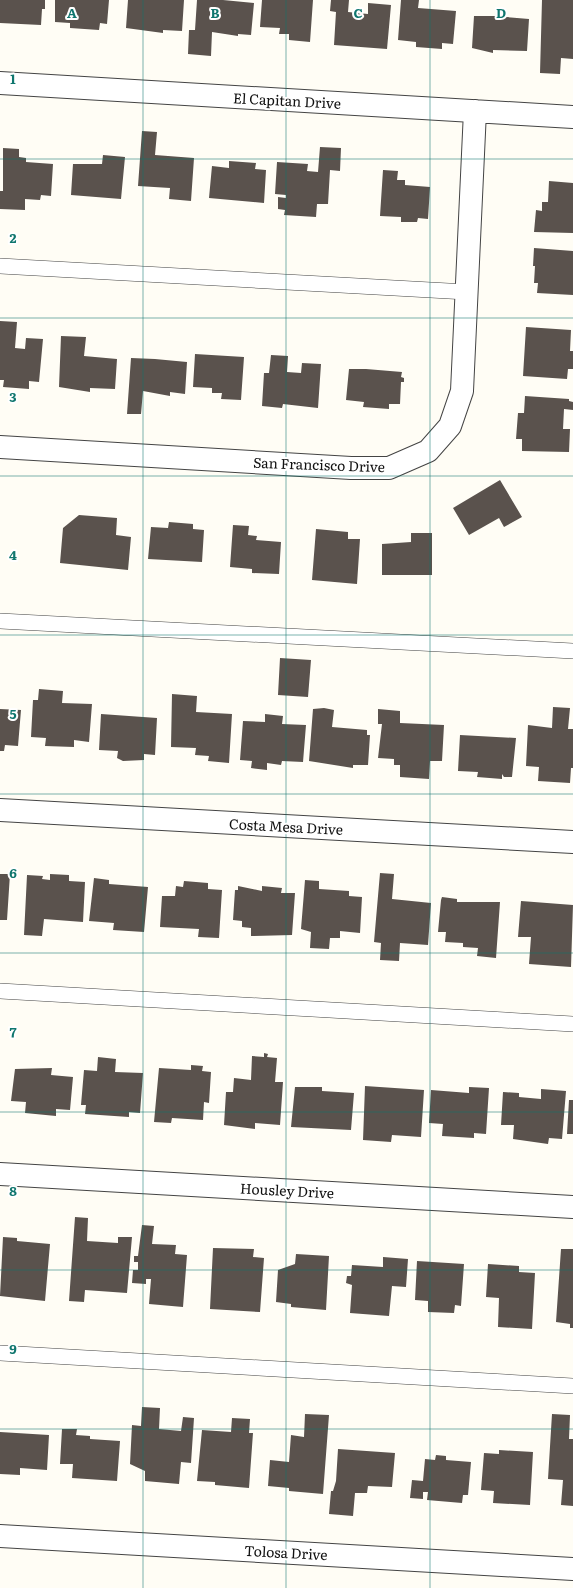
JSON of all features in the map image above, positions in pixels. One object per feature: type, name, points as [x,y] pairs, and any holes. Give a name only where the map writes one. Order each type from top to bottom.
[{"type":"street","name":"El Capitan Drive","points":[[0,83],[573,117]]},
{"type":"street","name":"San Francisco Drive","points":[[0,447],[351,468],[389,468],[428,451],[450,426],[462,391],[475,111]]},
{"type":"street","name":"Costa Mesa Drive","points":[[0,810],[573,842]]},
{"type":"street","name":"Housley Drive","points":[[0,1174],[573,1207]]},
{"type":"street","name":"Tolosa Drive","points":[[0,1536],[573,1569]]},
{"type":"lane","points":[[0,266],[467,292]]},
{"type":"lane","points":[[0,621],[573,651]]},
{"type":"lane","points":[[0,991],[573,1024]]},
{"type":"lane","points":[[0,1353],[573,1386]]},
{"type":"building","points":[[0,0],[45,0],[45,9],[42,9],[41,25],[0,23]]},
{"type":"building","points":[[55,0],[109,0],[107,24],[100,23],[99,30],[70,28],[70,23],[55,22]]},
{"type":"building","points":[[128,0],[184,0],[182,31],[163,30],[163,33],[126,28]]},
{"type":"building","points":[[197,0],[223,0],[254,3],[251,35],[238,34],[238,36],[212,32],[211,56],[188,54],[189,30],[195,30]]},
{"type":"building","points":[[262,0],[313,0],[310,42],[289,40],[289,34],[279,34],[280,28],[260,27]]},
{"type":"building","points":[[331,0],[349,0],[348,12],[368,14],[368,3],[391,5],[387,49],[334,45],[336,12],[330,11]]},
{"type":"building","points":[[401,0],[419,0],[418,8],[456,11],[453,44],[442,43],[442,49],[416,47],[416,42],[398,40]]},
{"type":"building","points":[[542,0],[573,0],[573,59],[561,58],[560,74],[540,73]]},
{"type":"building","points":[[474,16],[529,19],[527,51],[493,50],[493,53],[472,48]]},
{"type":"building","points":[[142,131],[157,132],[155,155],[194,158],[191,201],[169,199],[170,188],[138,186]]},
{"type":"building","points":[[320,147],[341,148],[340,171],[330,170],[328,204],[317,204],[316,217],[284,215],[285,210],[278,209],[278,197],[286,198],[286,195],[275,194],[277,162],[308,164],[307,171],[318,172]]},
{"type":"building","points":[[3,148],[19,149],[19,157],[26,158],[26,162],[53,164],[51,196],[41,195],[40,200],[25,199],[25,210],[0,209],[0,191],[3,191]]},
{"type":"building","points":[[103,155],[125,157],[121,199],[71,195],[73,164],[102,164]]},
{"type":"building","points":[[229,161],[256,163],[255,169],[266,170],[264,203],[209,198],[212,166],[229,168]]},
{"type":"building","points":[[383,170],[398,171],[397,180],[405,180],[405,185],[430,187],[428,219],[418,218],[417,222],[401,222],[401,217],[380,216]]},
{"type":"building","points":[[549,181],[573,183],[573,233],[534,232],[536,210],[542,211],[542,202],[548,202]]},
{"type":"building","points":[[534,248],[573,251],[573,295],[537,293],[538,283],[534,283]]},
{"type":"building","points":[[0,321],[17,322],[15,348],[25,349],[26,338],[43,339],[39,382],[29,381],[29,389],[3,387],[4,380],[0,380]]},
{"type":"building","points":[[526,327],[571,330],[570,351],[573,351],[573,369],[568,369],[567,379],[523,376]]},
{"type":"building","points":[[61,336],[86,337],[84,356],[117,359],[115,389],[90,388],[90,392],[59,387]]},
{"type":"building","points":[[195,354],[244,357],[241,400],[221,399],[222,393],[212,393],[212,388],[193,387]]},
{"type":"building","points":[[271,355],[288,356],[287,372],[301,373],[302,363],[321,364],[318,408],[283,404],[282,408],[262,406],[264,373],[269,373]]},
{"type":"building","points":[[131,358],[187,362],[185,394],[170,392],[170,396],[143,391],[141,414],[127,414]]},
{"type":"building","points":[[349,369],[402,372],[401,377],[404,378],[404,382],[401,382],[400,404],[389,404],[389,409],[363,407],[364,402],[346,400]]},
{"type":"building","points":[[525,396],[569,399],[569,401],[573,402],[573,410],[564,409],[563,429],[570,429],[569,452],[522,451],[522,439],[516,439],[518,413],[524,413]]},
{"type":"building","points":[[500,480],[522,517],[504,527],[499,518],[469,535],[453,508]]},
{"type":"building","points":[[79,515],[117,518],[116,535],[131,537],[128,570],[60,563],[63,528]]},
{"type":"building","points":[[169,522],[193,524],[193,529],[204,530],[202,562],[148,559],[151,527],[168,528]]},
{"type":"building","points":[[233,525],[249,526],[248,535],[257,536],[256,540],[281,542],[279,574],[252,573],[252,569],[230,567]]},
{"type":"building","points":[[316,529],[348,532],[348,539],[360,539],[357,584],[312,580]]},
{"type":"building","points":[[411,533],[432,533],[432,575],[382,575],[382,544],[411,542]]},
{"type":"building","points":[[280,658],[311,660],[308,697],[278,695]]},
{"type":"building","points":[[39,689],[63,691],[62,703],[92,704],[89,742],[74,740],[74,747],[45,746],[46,738],[31,737],[33,700],[38,700]]},
{"type":"building","points":[[172,694],[197,696],[196,712],[232,714],[229,763],[208,761],[209,756],[195,755],[196,748],[171,747]]},
{"type":"building","points":[[553,707],[570,708],[568,729],[573,729],[573,768],[571,768],[570,783],[538,781],[539,767],[526,766],[528,725],[552,728]]},
{"type":"building","points":[[324,708],[334,710],[332,727],[367,730],[367,735],[370,735],[368,765],[353,765],[353,768],[309,761],[313,709]]},
{"type":"building","points":[[0,709],[21,710],[18,746],[5,745],[4,751],[0,751]]},
{"type":"building","points":[[378,709],[400,711],[400,723],[444,725],[442,761],[430,761],[429,779],[400,777],[400,765],[394,765],[394,759],[378,758],[382,724],[378,724]]},
{"type":"building","points":[[101,714],[157,718],[155,755],[144,754],[144,760],[123,761],[117,758],[118,751],[99,750]]},
{"type":"building","points":[[265,714],[283,716],[282,724],[306,725],[303,762],[282,761],[281,765],[267,763],[267,770],[251,768],[252,761],[240,760],[243,721],[265,722]]},
{"type":"building","points":[[460,735],[516,738],[512,777],[504,777],[502,774],[502,779],[477,777],[478,772],[458,771]]},
{"type":"building","points":[[380,873],[394,874],[392,899],[431,903],[428,945],[400,943],[399,961],[380,960],[381,943],[374,942]]},
{"type":"building","points":[[0,874],[10,874],[7,920],[0,920]]},
{"type":"building","points":[[50,874],[69,875],[69,881],[85,882],[83,922],[44,919],[42,936],[24,935],[27,875],[43,876],[42,879],[50,880]]},
{"type":"building","points":[[94,878],[109,880],[109,884],[148,887],[144,932],[113,930],[114,923],[89,921]]},
{"type":"building","points":[[305,880],[319,881],[319,889],[349,891],[349,896],[362,897],[360,933],[340,931],[340,938],[330,938],[329,949],[310,948],[311,932],[301,929]]},
{"type":"building","points":[[184,881],[208,883],[208,889],[222,890],[219,938],[198,937],[199,929],[160,927],[162,896],[175,896],[176,886],[183,887]]},
{"type":"building","points":[[238,886],[262,891],[262,886],[282,888],[281,893],[295,893],[292,935],[251,936],[251,928],[242,927],[242,921],[233,920],[235,890],[238,890]]},
{"type":"building","points":[[442,897],[457,899],[457,902],[500,902],[496,958],[477,956],[478,948],[463,947],[463,943],[445,942],[446,932],[438,932]]},
{"type":"building","points":[[521,901],[573,905],[571,967],[529,964],[531,937],[518,937]]},
{"type":"building","points":[[264,1053],[268,1054],[267,1057],[277,1058],[275,1082],[283,1082],[280,1125],[255,1123],[255,1129],[224,1125],[226,1092],[233,1092],[234,1078],[251,1080],[252,1056],[264,1057]]},
{"type":"building","points":[[98,1057],[116,1059],[115,1072],[143,1073],[140,1113],[129,1112],[129,1117],[85,1114],[86,1105],[81,1105],[84,1070],[97,1071]]},
{"type":"building","points":[[191,1065],[203,1066],[202,1071],[211,1072],[209,1103],[204,1102],[203,1120],[172,1118],[171,1123],[154,1122],[159,1068],[191,1070]]},
{"type":"building","points":[[52,1068],[51,1075],[73,1077],[70,1110],[56,1109],[56,1116],[25,1113],[26,1102],[11,1101],[15,1069]]},
{"type":"building","points":[[365,1086],[424,1090],[421,1137],[392,1135],[391,1142],[363,1140]]},
{"type":"building","points":[[295,1087],[322,1087],[322,1091],[354,1093],[351,1130],[291,1127]]},
{"type":"building","points":[[469,1087],[489,1088],[486,1134],[474,1133],[474,1138],[442,1136],[443,1124],[429,1123],[431,1090],[469,1093]]},
{"type":"building","points":[[541,1089],[566,1091],[562,1139],[549,1138],[548,1144],[513,1139],[514,1125],[501,1125],[503,1092],[519,1093],[519,1097],[541,1099]]},
{"type":"building","points":[[569,1100],[573,1100],[573,1134],[567,1134]]},
{"type":"building","points":[[75,1217],[88,1218],[87,1241],[118,1243],[118,1237],[132,1237],[127,1293],[85,1290],[84,1302],[69,1301]]},
{"type":"building","points":[[142,1225],[154,1226],[152,1244],[176,1245],[175,1254],[187,1255],[183,1307],[149,1304],[151,1279],[146,1279],[146,1284],[132,1283],[133,1270],[138,1270],[138,1262],[134,1262],[134,1256],[138,1256]]},
{"type":"building","points":[[3,1237],[17,1238],[17,1241],[50,1244],[45,1301],[0,1296]]},
{"type":"building","points":[[213,1248],[254,1249],[253,1257],[264,1258],[260,1312],[210,1309]]},
{"type":"building","points":[[561,1249],[573,1249],[573,1328],[570,1328],[570,1324],[556,1322]]},
{"type":"building","points":[[296,1254],[329,1256],[326,1310],[291,1307],[291,1304],[276,1302],[278,1270],[295,1264]]},
{"type":"building","points":[[383,1257],[408,1259],[406,1287],[392,1286],[389,1316],[350,1313],[352,1285],[346,1283],[347,1276],[351,1276],[352,1265],[383,1267]]},
{"type":"building","points":[[417,1261],[464,1264],[461,1306],[455,1305],[454,1313],[428,1312],[428,1301],[415,1300]]},
{"type":"building","points":[[488,1264],[519,1266],[519,1272],[535,1273],[532,1329],[498,1327],[499,1298],[486,1297]]},
{"type":"building","points":[[142,1407],[160,1408],[159,1429],[181,1431],[183,1417],[194,1418],[191,1463],[181,1462],[179,1484],[145,1481],[145,1471],[130,1464],[132,1425],[141,1426]]},
{"type":"building","points":[[305,1414],[329,1415],[323,1494],[289,1491],[289,1488],[268,1486],[270,1460],[289,1462],[291,1435],[304,1437]]},
{"type":"building","points":[[552,1414],[570,1415],[569,1439],[573,1439],[573,1506],[561,1505],[563,1480],[548,1479]]},
{"type":"building","points":[[232,1418],[250,1419],[249,1433],[253,1433],[249,1488],[215,1485],[215,1482],[197,1481],[202,1430],[231,1432]]},
{"type":"building","points":[[62,1429],[77,1429],[76,1435],[90,1436],[90,1439],[120,1441],[117,1481],[72,1478],[73,1464],[60,1464]]},
{"type":"building","points":[[0,1432],[49,1435],[47,1470],[20,1468],[20,1475],[0,1474]]},
{"type":"building","points":[[338,1449],[395,1453],[392,1487],[368,1486],[367,1493],[355,1493],[353,1516],[329,1514],[331,1491],[333,1491],[336,1481]]},
{"type":"building","points":[[499,1450],[533,1452],[530,1505],[493,1503],[494,1491],[481,1490],[484,1453],[499,1454]]},
{"type":"building","points":[[436,1455],[446,1456],[446,1460],[471,1462],[468,1495],[463,1495],[462,1503],[427,1500],[428,1492],[423,1492],[423,1499],[410,1498],[412,1480],[423,1481],[425,1459],[435,1460]]}]
